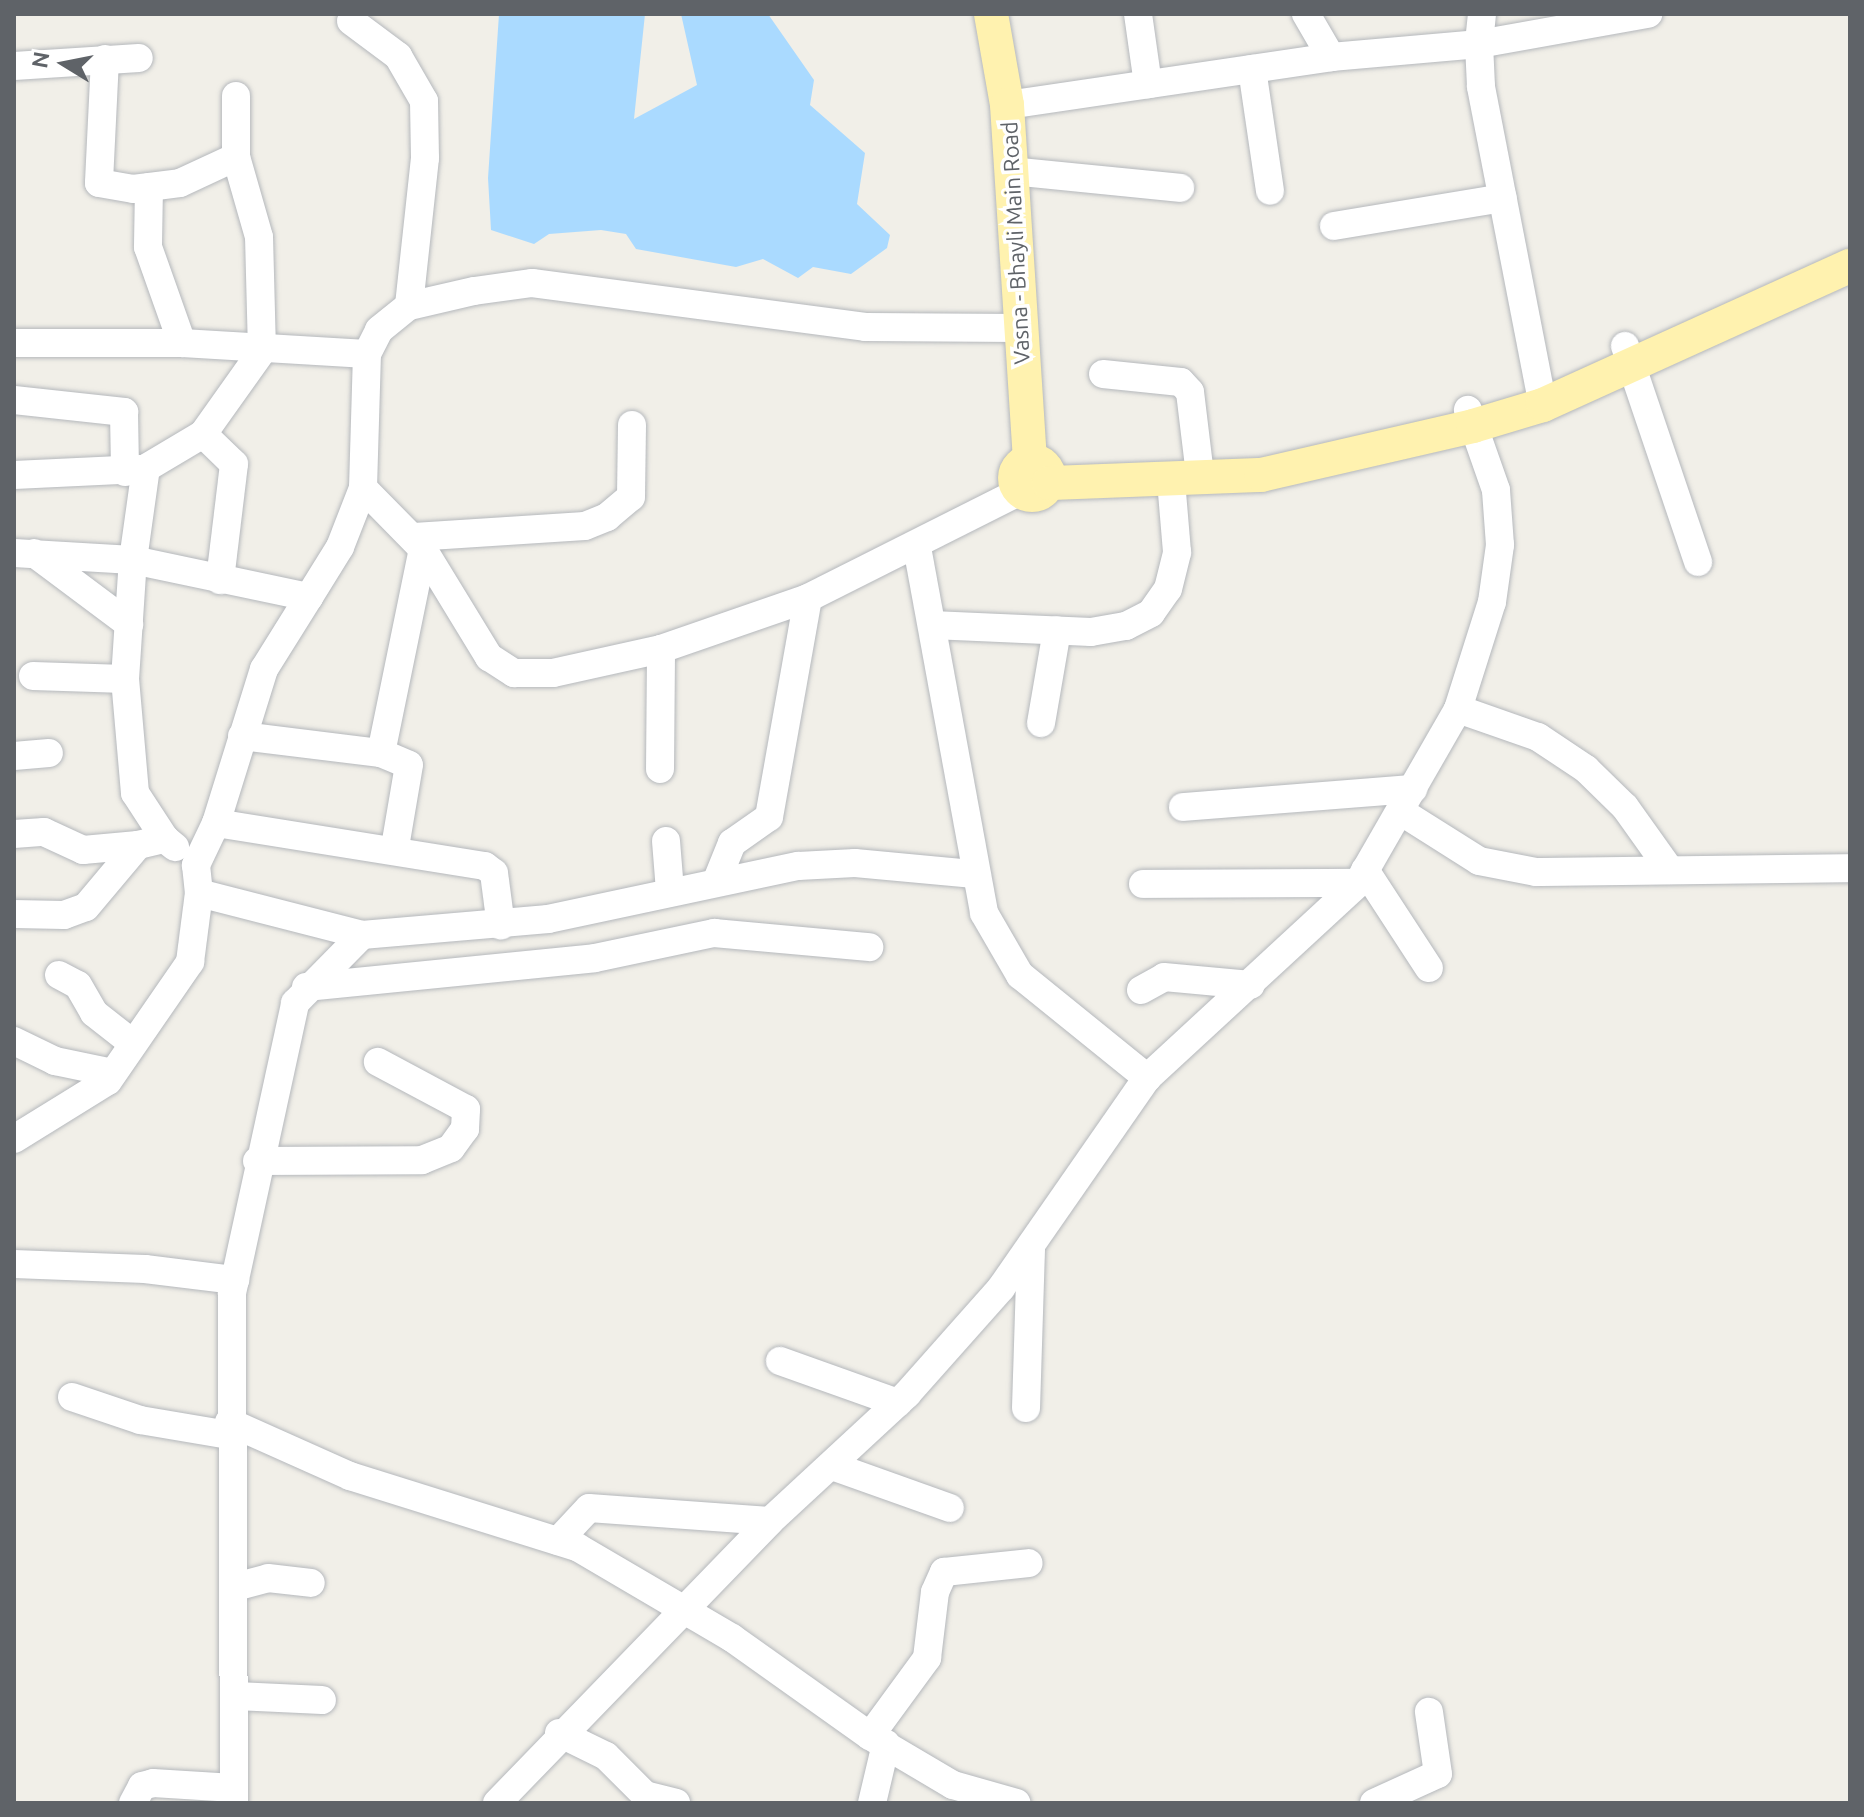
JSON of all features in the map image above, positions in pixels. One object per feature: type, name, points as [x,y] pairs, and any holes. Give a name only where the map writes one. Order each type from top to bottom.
[{"type":"main road","name":"Vasna - Bhayli Main Road","points":[[993,18],[1007,105],[1019,328],[1034,478]]},
{"type":"main road","points":[[1034,478],[1186,479],[1261,475],[1470,418],[1541,396],[1850,246]]},
{"type":"main road","points":[[1628,356],[1850,266]]},
{"type":"street","points":[[1138,14],[1148,84]]},
{"type":"street","points":[[1306,14],[1331,57]]},
{"type":"street","points":[[1482,14],[1479,44],[1503,198],[1541,396]]},
{"type":"street","points":[[1007,105],[1331,57],[1479,44],[1648,14]]},
{"type":"street","points":[[351,21],[398,56],[424,101],[425,158],[409,306]]},
{"type":"street","points":[[14,66],[139,58]]},
{"type":"street","points":[[105,59],[99,183],[149,187],[180,183],[236,157]]},
{"type":"street","points":[[1252,69],[1270,191]]},
{"type":"street","points":[[14,475],[136,470],[203,434],[262,351],[259,237],[236,157],[236,96]]},
{"type":"street","points":[[1011,171],[1180,188]]},
{"type":"street","points":[[149,187],[148,247],[182,343]]},
{"type":"street","points":[[1334,226],[1503,198]]},
{"type":"street","points":[[14,1139],[113,1073],[131,1042],[190,962],[199,893],[196,865],[216,823],[264,669],[340,547],[363,488],[367,354],[391,316],[409,306],[532,283],[865,327],[1019,328]]},
{"type":"street","points":[[14,343],[182,343],[262,351],[367,354]]},
{"type":"street","points":[[1628,356],[1698,562]]},
{"type":"street","points":[[932,625],[1057,630],[1126,626],[1151,613],[1168,589],[1177,552],[1186,479],[1190,392],[1181,382],[1103,374]]},
{"type":"street","points":[[14,400],[124,412],[136,470],[125,679],[135,793],[152,842]]},
{"type":"street","points":[[503,1796],[559,1733],[770,1521],[898,1403],[1031,1246],[1099,1142],[1147,1078],[1251,985],[1361,876],[1458,709],[1486,628],[1500,545],[1496,490],[1470,418]]},
{"type":"street","points":[[418,543],[559,529],[607,517],[631,497],[632,425]]},
{"type":"street","points":[[203,434],[234,464],[220,580]]},
{"type":"street","points":[[363,488],[418,543],[478,642],[514,673],[553,673],[661,649],[808,598],[917,547],[1034,478]]},
{"type":"street","points":[[381,753],[418,543]]},
{"type":"street","points":[[917,547],[974,874],[1001,949],[1047,998],[1147,1078]]},
{"type":"street","points":[[24,553],[133,560],[309,597]]},
{"type":"street","points":[[24,553],[129,624]]},
{"type":"street","points":[[717,880],[732,843],[769,817],[808,598]]},
{"type":"street","points":[[1041,723],[1057,630]]},
{"type":"street","points":[[660,769],[661,649]]},
{"type":"street","points":[[33,676],[125,679]]},
{"type":"street","points":[[1458,709],[1538,737],[1586,769],[1625,807],[1670,870]]},
{"type":"street","points":[[242,736],[381,753],[409,765],[395,847]]},
{"type":"street","points":[[14,756],[49,753]]},
{"type":"street","points":[[1183,807],[1406,800],[1479,861],[1503,867],[1670,870],[1850,868]]},
{"type":"street","points":[[216,823],[395,847],[485,866],[494,873],[501,926]]},
{"type":"street","points":[[14,834],[44,832],[83,850],[152,842],[196,865]]},
{"type":"street","points":[[666,841],[670,891]]},
{"type":"street","points":[[14,914],[64,915],[86,907],[152,842]]},
{"type":"street","points":[[199,893],[362,935],[501,926],[717,880],[855,863],[974,874]]},
{"type":"street","points":[[1143,884],[1361,876]]},
{"type":"street","points":[[1361,876],[1429,968]]},
{"type":"street","points":[[306,987],[595,958],[714,933],[869,947]]},
{"type":"street","points":[[133,1803],[142,1786],[153,1783],[234,1796],[236,1696],[232,1429],[235,1280],[254,1172],[295,1003],[306,987],[362,935]]},
{"type":"street","points":[[59,975],[78,985],[94,1013],[131,1042]]},
{"type":"street","points":[[1141,990],[1164,977],[1251,985]]},
{"type":"street","points":[[14,1041],[55,1061],[113,1073]]},
{"type":"street","points":[[254,1172],[422,1160],[451,1148],[465,1129],[466,1109],[378,1062]]},
{"type":"street","points":[[1026,1408],[1031,1246]]},
{"type":"street","points":[[14,1264],[145,1269],[235,1280]]},
{"type":"street","points":[[780,1361],[898,1403]]},
{"type":"street","points":[[72,1397],[140,1420],[232,1429],[350,1476],[558,1541],[684,1610],[878,1740],[953,1785],[1016,1803]]},
{"type":"street","points":[[832,1466],[950,1508]]},
{"type":"street","points":[[558,1541],[589,1508],[770,1521]]},
{"type":"street","points":[[872,1803],[878,1740],[927,1658],[935,1592],[944,1572],[1029,1563]]},
{"type":"street","points":[[235,1587],[268,1578],[311,1583]]},
{"type":"street","points":[[236,1696],[322,1700]]},
{"type":"street","points":[[1374,1803],[1438,1774],[1429,1712]]},
{"type":"street","points":[[559,1733],[606,1756],[645,1795],[676,1803]]},
{"type":"water","points":[[499,14],[645,14],[634,119],[697,85],[681,14],[768,14],[814,80],[810,105],[865,153],[857,204],[890,235],[887,248],[851,274],[813,267],[798,278],[763,259],[736,267],[636,249],[626,234],[601,230],[549,234],[534,244],[491,230],[488,178]]}]
